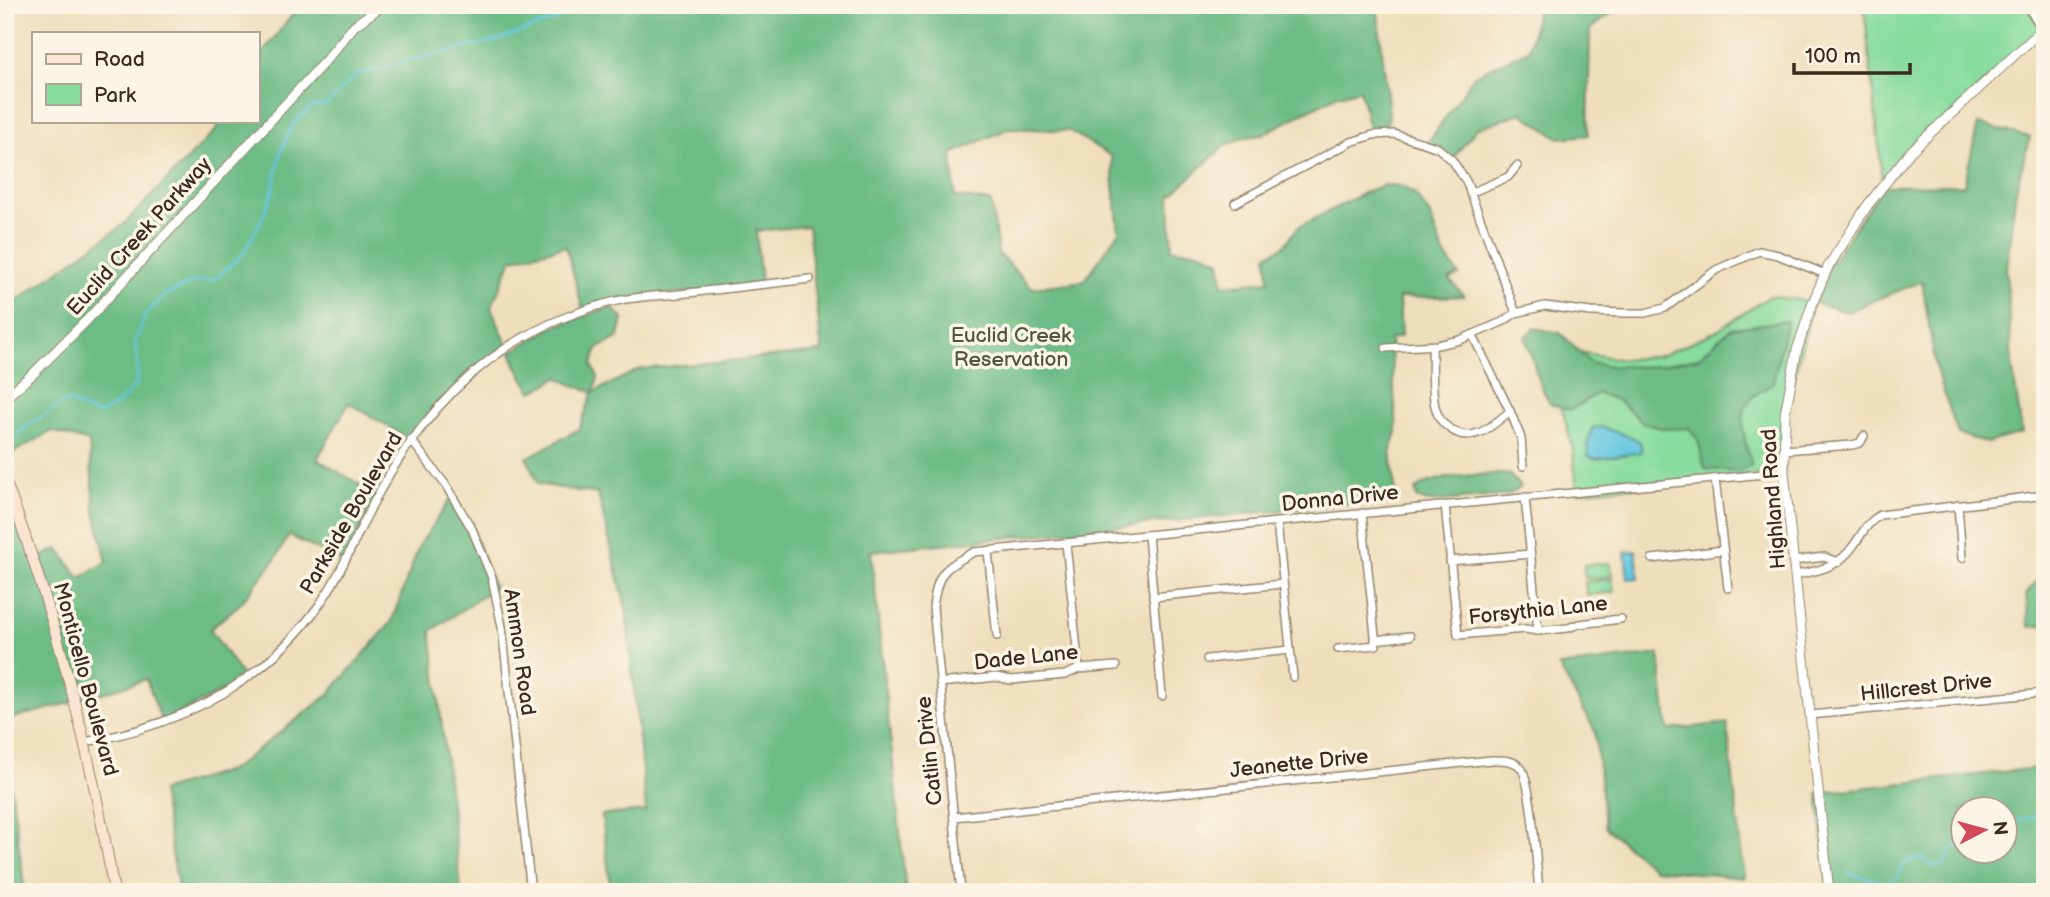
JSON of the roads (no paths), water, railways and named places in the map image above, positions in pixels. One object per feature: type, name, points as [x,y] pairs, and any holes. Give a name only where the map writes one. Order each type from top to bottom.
[{"type":"main road","name":"Monticello Boulevard","points":[[5,480],[60,648],[85,742],[114,892]]},
{"type":"street","name":"Euclid Creek Parkway","points":[[5,398],[88,319],[355,25],[383,5]]},
{"type":"street","points":[[2026,5],[2044,28]]},
{"type":"street","name":"Highland Road","points":[[1829,892],[1784,472],[1785,414],[1797,350],[1825,274],[1867,206],[1910,152],[2044,28]]},
{"type":"street","points":[[1235,203],[1351,142],[1373,135],[1394,134],[1438,148],[1452,160],[1466,181],[1516,313]]},
{"type":"street","points":[[1470,193],[1508,177],[1517,166]]},
{"type":"street","points":[[1386,348],[1432,346],[1473,336],[1516,313],[1545,306],[1625,313],[1645,313],[1665,308],[1716,270],[1759,251],[1777,255],[1825,274]]},
{"type":"street","name":"Parkside Boulevard","points":[[85,742],[142,729],[180,716],[216,699],[257,672],[318,607],[351,550],[377,495],[411,440],[443,401],[508,346],[577,313],[618,300],[810,279]]},
{"type":"street","points":[[1473,336],[1521,438],[1523,466]]},
{"type":"street","points":[[1432,346],[1435,407],[1442,424],[1456,434],[1474,435],[1488,429],[1510,411]]},
{"type":"street","points":[[1784,450],[1857,444],[1864,436]]},
{"type":"street","name":"Ammon Road","points":[[411,440],[445,484],[472,529],[492,578],[502,627],[531,892]]},
{"type":"street","name":"Donna Drive","points":[[933,607],[936,582],[950,565],[974,552],[1784,472]]},
{"type":"street","points":[[1715,479],[1728,588]]},
{"type":"street","points":[[1795,575],[1827,569],[1838,562],[1853,547],[1867,523],[1880,515],[2045,495]]},
{"type":"street","points":[[1525,497],[1538,631]]},
{"type":"street","points":[[1444,505],[1450,561],[1530,554]]},
{"type":"street","points":[[1958,505],[1962,558]]},
{"type":"street","points":[[1338,649],[1376,645],[1362,513]]},
{"type":"street","points":[[1277,522],[1293,677]]},
{"type":"street","points":[[1147,535],[1162,696]]},
{"type":"street","points":[[1066,543],[1079,669]]},
{"type":"street","points":[[1652,559],[1723,550]]},
{"type":"street","points":[[988,551],[997,636]]},
{"type":"street","points":[[1794,561],[1824,557],[1838,562]]},
{"type":"street","name":"Forsythia Lane","points":[[1450,561],[1458,635],[1525,629],[1538,631],[1621,619]]},
{"type":"street","points":[[1153,597],[1283,584]]},
{"type":"street","name":"Catlin Drive","points":[[933,607],[961,892]]},
{"type":"street","points":[[1375,640],[1410,636]]},
{"type":"street","points":[[1207,659],[1290,650]]},
{"type":"street","name":"Dade Lane","points":[[940,684],[996,677],[1011,681],[1065,675],[1079,669],[1116,666]]},
{"type":"street","name":"Hillcrest Drive","points":[[1810,715],[2045,693]]},
{"type":"street","name":"Jeanette Drive","points":[[954,817],[1491,760],[1509,761],[1522,769],[1528,786],[1539,892]]},
{"type":"water","points":[[1601,427],[1640,442],[1642,452],[1597,459],[1588,456],[1592,428]]},
{"type":"water","points":[[1636,551],[1639,578],[1628,579],[1625,552]]},
{"type":"waterway","points":[[5,445],[32,422],[68,401],[98,415],[118,404],[136,385],[138,371],[135,342],[145,315],[165,295],[192,283],[214,280],[242,255],[272,194],[281,151],[293,124],[311,107],[327,105],[356,74],[495,41],[558,19],[587,5]]},
{"type":"waterway","points":[[2018,820],[2045,815]]},
{"type":"waterway","points":[[1848,873],[1886,883],[1897,878],[1902,866],[1910,860],[1925,859],[1931,865],[1943,867],[1948,858]]},
{"type":"park label","name":"Euclid Creek Reservation","points":[[1011,347]]}]
